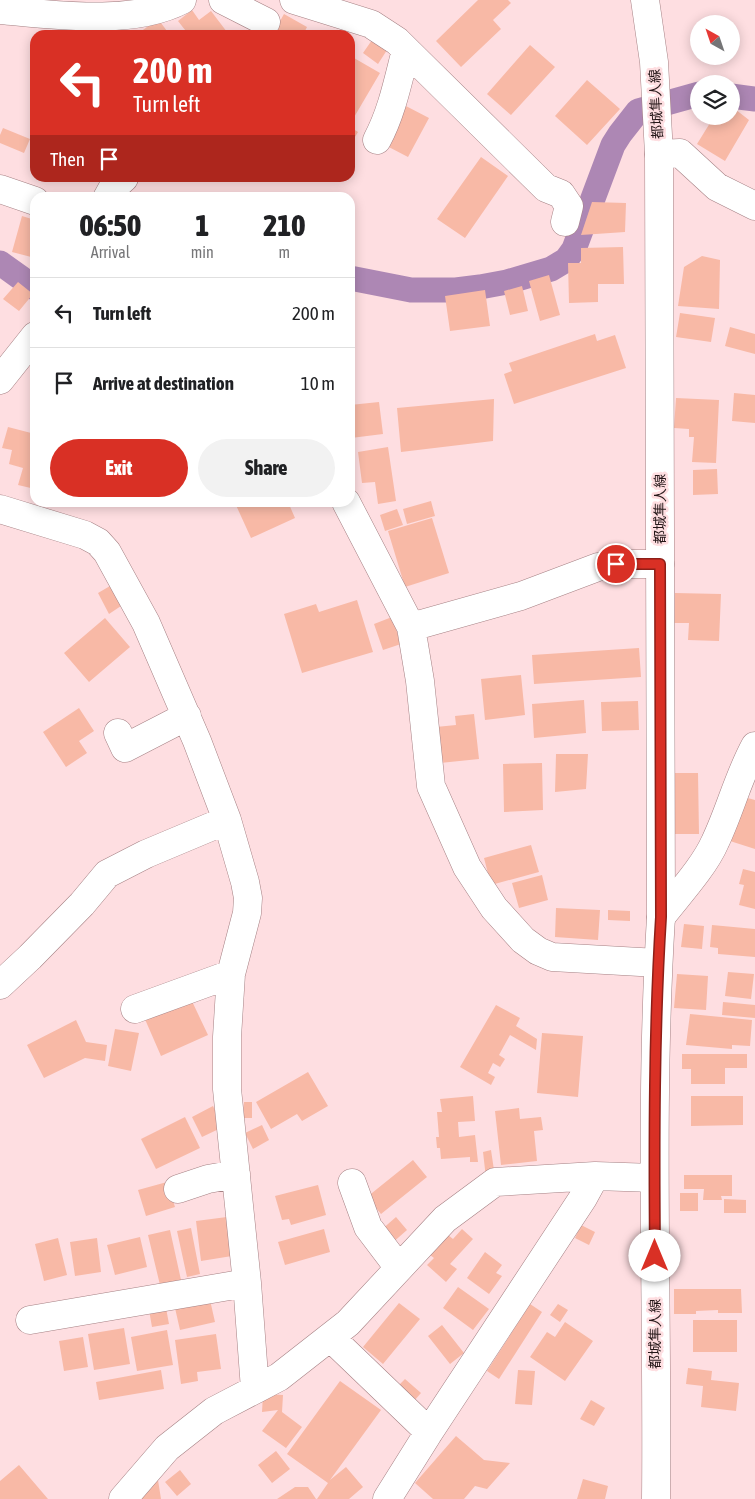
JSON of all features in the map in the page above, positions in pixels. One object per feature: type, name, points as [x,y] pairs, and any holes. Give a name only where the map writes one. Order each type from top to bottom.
[{"type":"street","points":[[0,10],[97,17],[130,15],[161,10],[182,0]]},
{"type":"street","points":[[223,0],[267,19]]},
{"type":"street","points":[[294,0],[371,24],[389,35],[546,188],[561,194],[569,206],[565,222]]},
{"type":"street","name":"都城隼人線","points":[[645,0],[654,62],[659,150],[661,917],[658,963],[654,1178],[656,1499]]},
{"type":"street","points":[[377,140],[385,126],[391,108],[406,50]]},
{"type":"street","points":[[659,150],[680,153],[718,187],[755,206]]},
{"type":"street","points":[[110,192],[120,182]]},
{"type":"street","points":[[0,189],[30,199]]},
{"type":"street","points":[[16,372],[30,345]]},
{"type":"street","points":[[349,507],[411,627],[420,681],[431,786],[467,867],[494,908],[523,940],[538,951],[552,957],[658,963]]},
{"type":"street","points":[[0,509],[85,535],[98,542],[107,552],[146,623],[187,716],[227,820],[245,882],[248,906],[242,940],[231,974],[227,1037],[227,1089],[247,1283],[255,1389]]},
{"type":"street","points":[[411,627],[521,596],[598,567],[616,564],[660,564]]},
{"type":"street","points":[[118,732],[126,748],[187,716]]},
{"type":"street","points":[[661,917],[712,849],[742,773],[755,746]]},
{"type":"street","points":[[0,984],[30,957],[75,911],[107,874],[146,854],[227,820]]},
{"type":"street","points":[[135,1009],[231,974]]},
{"type":"street","points":[[178,1189],[208,1179],[236,1174]]},
{"type":"street","points":[[387,1499],[428,1432],[583,1198],[595,1176]]},
{"type":"street","points":[[122,1499],[167,1448],[214,1411],[278,1377],[348,1323],[445,1219],[495,1182],[595,1176],[654,1178]]},
{"type":"street","points":[[352,1183],[368,1227],[399,1268]]},
{"type":"street","points":[[30,1320],[247,1283]]},
{"type":"street","points":[[330,1337],[428,1432]]},
{"type":"building","points":[[478,0],[508,0],[511,3],[493,20],[501,29],[461,67],[436,41]]},
{"type":"building","points":[[192,10],[199,20],[211,11],[225,30],[185,30],[178,21]]},
{"type":"building","points":[[284,14],[307,27],[306,30],[275,30]]},
{"type":"building","points":[[158,19],[166,30],[143,30]]},
{"type":"building","points":[[372,40],[387,50],[378,64],[363,53]]},
{"type":"building","points":[[530,45],[555,67],[511,115],[487,94]]},
{"type":"building","points":[[355,59],[380,73],[355,116]]},
{"type":"building","points":[[587,80],[620,109],[587,145],[555,116]]},
{"type":"building","points":[[404,105],[429,118],[408,157],[383,144]]},
{"type":"building","points":[[740,113],[749,120],[725,161],[697,144],[709,125],[740,125]]},
{"type":"building","points":[[3,128],[30,139],[24,153],[0,143],[0,135]]},
{"type":"building","points":[[481,157],[508,176],[465,238],[437,219]]},
{"type":"building","points":[[592,202],[626,203],[625,232],[581,235]]},
{"type":"building","points":[[22,216],[30,218],[30,257],[12,252]]},
{"type":"building","points":[[623,247],[624,284],[598,284],[598,302],[569,303],[568,263],[581,263],[581,248]]},
{"type":"building","points":[[702,256],[720,260],[719,309],[678,306],[684,267]]},
{"type":"building","points":[[549,275],[560,315],[540,321],[529,281]]},
{"type":"building","points":[[18,282],[30,292],[30,298],[19,311],[3,299]]},
{"type":"building","points":[[522,286],[528,311],[510,315],[504,291]]},
{"type":"building","points":[[485,290],[490,326],[450,331],[445,296]]},
{"type":"building","points":[[680,313],[715,318],[711,342],[676,337]]},
{"type":"building","points":[[730,327],[755,334],[755,354],[725,346]]},
{"type":"building","points":[[595,334],[597,341],[615,335],[626,368],[514,404],[504,374],[512,371],[509,363]]},
{"type":"building","points":[[734,393],[755,395],[755,423],[732,421]]},
{"type":"building","points":[[676,398],[719,400],[716,463],[692,462],[694,437],[689,437],[689,429],[674,428]]},
{"type":"building","points":[[494,399],[493,441],[401,452],[397,408]]},
{"type":"building","points":[[379,402],[383,434],[355,438],[355,404]]},
{"type":"building","points":[[8,427],[30,433],[30,488],[18,485],[23,468],[9,464],[12,450],[2,448]]},
{"type":"building","points":[[388,447],[396,501],[378,504],[375,482],[362,483],[358,452]]},
{"type":"building","points":[[717,469],[718,494],[693,495],[693,470]]},
{"type":"building","points":[[431,501],[435,516],[407,524],[403,509]]},
{"type":"building","points":[[237,507],[290,507],[295,518],[251,538]]},
{"type":"building","points":[[397,509],[403,525],[385,531],[380,515]]},
{"type":"building","points":[[432,518],[449,573],[405,587],[388,531]]},
{"type":"building","points":[[110,586],[121,606],[109,614],[98,593]]},
{"type":"building","points":[[675,593],[721,594],[719,641],[688,640],[689,623],[674,623]]},
{"type":"building","points":[[357,600],[373,652],[302,673],[284,614],[316,604],[319,612]]},
{"type":"building","points":[[392,617],[401,644],[383,650],[374,624]]},
{"type":"building","points":[[105,618],[130,647],[89,682],[64,653]]},
{"type":"building","points":[[639,648],[641,677],[534,684],[532,655]]},
{"type":"building","points":[[521,675],[525,715],[485,720],[481,679]]},
{"type":"building","points":[[584,700],[586,733],[534,738],[532,704]]},
{"type":"building","points":[[638,701],[639,730],[602,731],[601,702]]},
{"type":"building","points":[[79,708],[94,731],[79,741],[87,753],[66,767],[43,732]]},
{"type":"building","points":[[474,714],[479,759],[440,763],[436,727],[456,725],[455,716]]},
{"type":"building","points":[[556,754],[588,754],[586,789],[555,792]]},
{"type":"building","points":[[542,763],[543,810],[504,812],[503,764]]},
{"type":"building","points":[[673,773],[698,773],[699,834],[674,834]]},
{"type":"building","points":[[744,797],[755,800],[755,849],[730,841]]},
{"type":"building","points":[[531,845],[539,872],[491,885],[484,858]]},
{"type":"building","points":[[743,869],[755,872],[755,909],[739,905],[744,885],[739,884]]},
{"type":"building","points":[[542,875],[548,900],[519,908],[512,883]]},
{"type":"building","points":[[556,908],[600,910],[598,940],[555,937]]},
{"type":"building","points":[[608,910],[630,911],[630,921],[608,920]]},
{"type":"building","points":[[684,924],[704,926],[702,949],[681,947]]},
{"type":"building","points":[[712,925],[755,929],[755,957],[718,954],[718,948],[710,947]]},
{"type":"building","points":[[728,972],[754,974],[751,999],[725,996]]},
{"type":"building","points":[[677,974],[708,976],[706,1010],[674,1008]]},
{"type":"building","points":[[190,997],[208,1035],[161,1056],[144,1017]]},
{"type":"building","points":[[723,1002],[755,1005],[755,1018],[722,1015]]},
{"type":"building","points":[[496,1005],[520,1018],[516,1026],[537,1039],[536,1050],[510,1035],[499,1055],[505,1059],[500,1067],[493,1063],[488,1073],[495,1077],[491,1085],[460,1067]]},
{"type":"building","points":[[690,1014],[752,1020],[750,1046],[732,1045],[732,1049],[686,1045]]},
{"type":"building","points":[[76,1020],[86,1042],[107,1045],[105,1061],[85,1058],[44,1078],[27,1045]]},
{"type":"building","points":[[115,1029],[139,1033],[131,1071],[108,1066]]},
{"type":"building","points":[[542,1033],[583,1036],[578,1097],[537,1093]]},
{"type":"building","points":[[682,1054],[747,1054],[747,1068],[725,1068],[725,1084],[691,1084],[691,1069],[682,1069]]},
{"type":"building","points":[[308,1072],[328,1106],[302,1121],[297,1114],[271,1129],[256,1102]]},
{"type":"building","points":[[473,1096],[475,1121],[458,1122],[459,1137],[475,1135],[478,1162],[470,1162],[470,1157],[441,1159],[436,1137],[439,1137],[437,1112],[442,1112],[440,1099]]},
{"type":"building","points":[[691,1096],[743,1096],[743,1125],[691,1126]]},
{"type":"building","points":[[244,1102],[252,1102],[252,1118],[243,1118]]},
{"type":"building","points":[[213,1106],[223,1127],[202,1137],[192,1117]]},
{"type":"building","points":[[519,1108],[520,1119],[541,1117],[543,1130],[534,1131],[537,1161],[501,1165],[495,1111]]},
{"type":"building","points":[[185,1117],[200,1148],[156,1169],[141,1139]]},
{"type":"building","points":[[262,1125],[269,1140],[253,1149],[245,1133]]},
{"type":"building","points":[[491,1150],[495,1177],[486,1178],[483,1152]]},
{"type":"building","points":[[413,1160],[427,1177],[381,1214],[367,1197]]},
{"type":"building","points":[[684,1175],[732,1175],[732,1196],[721,1196],[722,1200],[703,1200],[704,1189],[684,1189]]},
{"type":"building","points":[[167,1182],[175,1207],[146,1216],[138,1190]]},
{"type":"building","points":[[318,1185],[326,1215],[291,1225],[289,1219],[282,1220],[275,1196]]},
{"type":"building","points":[[680,1193],[698,1193],[698,1211],[680,1211]]},
{"type":"building","points":[[724,1199],[746,1200],[746,1213],[724,1213]]},
{"type":"building","points":[[227,1217],[232,1256],[201,1261],[196,1221]]},
{"type":"building","points":[[396,1217],[407,1230],[391,1244],[380,1231]]},
{"type":"building","points":[[581,1225],[595,1232],[589,1245],[575,1238]]},
{"type":"building","points":[[191,1228],[200,1274],[187,1277],[177,1231]]},
{"type":"building","points":[[324,1229],[330,1252],[285,1265],[278,1242]]},
{"type":"building","points":[[462,1229],[473,1239],[450,1264],[457,1269],[446,1282],[427,1265],[434,1258],[430,1255],[448,1235],[453,1239]]},
{"type":"building","points":[[170,1230],[181,1280],[160,1285],[148,1235]]},
{"type":"building","points":[[140,1237],[147,1267],[115,1275],[107,1245]]},
{"type":"building","points":[[58,1238],[67,1275],[44,1281],[35,1244]]},
{"type":"building","points":[[97,1238],[101,1272],[75,1276],[70,1242]]},
{"type":"building","points":[[485,1252],[502,1265],[496,1273],[502,1276],[489,1294],[467,1278]]},
{"type":"building","points":[[458,1287],[489,1309],[473,1330],[443,1308]]},
{"type":"building","points":[[674,1289],[741,1289],[742,1313],[718,1313],[718,1310],[696,1311],[696,1314],[674,1314]]},
{"type":"building","points":[[210,1300],[215,1322],[180,1330],[175,1308]]},
{"type":"building","points":[[399,1303],[420,1319],[383,1364],[363,1347]]},
{"type":"building","points":[[530,1304],[542,1312],[499,1379],[487,1371]]},
{"type":"building","points":[[558,1304],[568,1310],[560,1322],[550,1315]]},
{"type":"building","points":[[166,1308],[169,1324],[152,1327],[149,1310]]},
{"type":"building","points":[[693,1320],[737,1320],[737,1352],[693,1352]]},
{"type":"building","points":[[565,1322],[593,1341],[565,1381],[530,1357],[547,1332],[555,1337]]},
{"type":"building","points":[[442,1325],[464,1353],[450,1364],[428,1336]]},
{"type":"building","points":[[124,1328],[130,1364],[94,1370],[88,1334]]},
{"type":"building","points":[[167,1330],[173,1365],[137,1371],[131,1337]]},
{"type":"building","points":[[216,1334],[221,1369],[197,1372],[198,1381],[181,1384],[175,1340]]},
{"type":"building","points":[[83,1337],[88,1367],[64,1371],[59,1341]]},
{"type":"building","points":[[688,1368],[712,1371],[711,1380],[739,1383],[736,1411],[701,1407],[703,1386],[686,1384]]},
{"type":"building","points":[[161,1370],[164,1389],[99,1400],[96,1382]]},
{"type":"building","points":[[518,1370],[535,1371],[532,1405],[515,1404]]},
{"type":"building","points":[[405,1379],[421,1393],[414,1401],[398,1386]]},
{"type":"building","points":[[340,1381],[381,1410],[330,1480],[346,1467],[363,1487],[349,1499],[317,1499],[328,1483],[287,1454]]},
{"type":"building","points":[[263,1394],[283,1395],[282,1412],[302,1427],[286,1448],[262,1431],[278,1410],[262,1412]]},
{"type":"building","points":[[591,1400],[605,1408],[594,1426],[580,1419]]},
{"type":"building","points":[[456,1436],[484,1460],[510,1463],[487,1489],[475,1486],[464,1499],[433,1499],[415,1483]]},
{"type":"building","points":[[276,1451],[290,1469],[272,1483],[258,1465]]},
{"type":"building","points":[[19,1465],[48,1499],[0,1499],[0,1481]]},
{"type":"building","points":[[180,1470],[191,1484],[177,1496],[165,1482]]},
{"type":"building","points":[[583,1479],[608,1486],[605,1499],[577,1499]]},
{"type":"building","points":[[158,1480],[161,1499],[128,1499],[126,1485]]},
{"type":"building","points":[[295,1487],[308,1487],[316,1499],[277,1499]]},
{"type":"waterway","points":[[355,279],[411,290],[456,290],[507,282],[551,269],[566,260],[574,249],[613,145],[638,111],[690,97]]},
{"type":"waterway","points":[[740,97],[755,99]]},
{"type":"waterway","points":[[0,263],[30,284]]},
{"type":"route","points":[[616,564],[660,564],[661,917],[658,963],[654,1178],[655,1256]]}]
